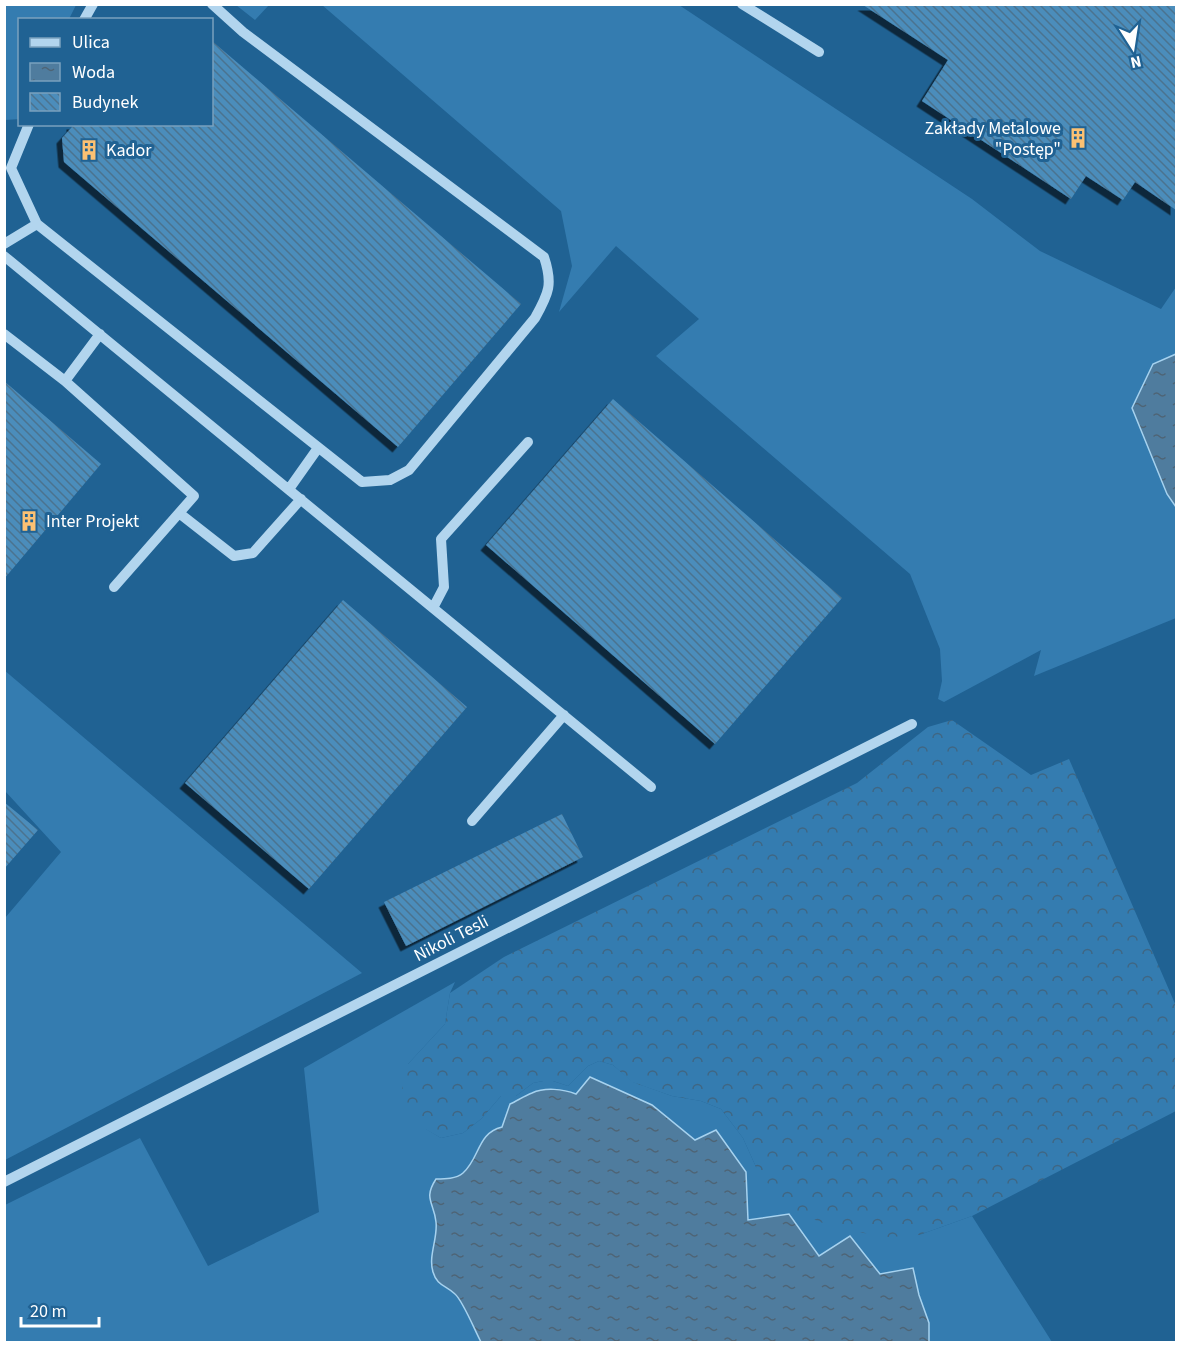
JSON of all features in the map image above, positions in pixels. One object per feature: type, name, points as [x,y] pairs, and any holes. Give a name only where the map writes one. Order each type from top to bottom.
[{"type":"street","points":[[85,18],[93,4]]},
{"type":"street","points":[[28,126],[11,168],[37,224],[362,482],[390,480],[409,470],[535,318],[549,293],[550,274],[544,257],[243,32],[212,4]]},
{"type":"street","points":[[742,4],[819,52]]},
{"type":"street","points":[[4,244],[37,224]]},
{"type":"street","points":[[4,256],[651,787]]},
{"type":"street","points":[[4,334],[65,381],[194,496],[114,587]]},
{"type":"street","points":[[65,381],[100,334]]},
{"type":"street","points":[[433,608],[444,587],[441,539],[528,442]]},
{"type":"street","points":[[288,489],[318,448]]},
{"type":"street","points":[[179,513],[234,556],[253,553],[301,499]]},
{"type":"street","points":[[471,821],[564,715]]},
{"type":"street","name":"Nikoli Tesli","points":[[4,1182],[912,724]]},
{"type":"green space","points":[[4,5],[76,5],[70,18],[18,18],[18,119],[5,120]]},
{"type":"green space","points":[[236,5],[269,5],[255,20]]},
{"type":"green space","points":[[322,5],[679,5],[972,199],[1040,251],[1161,309],[1176,287],[1176,618],[1034,676],[1041,650],[944,702],[938,699],[942,681],[940,649],[910,574],[656,356],[699,319],[616,246],[559,312],[572,266],[561,211]]},
{"type":"green space","points":[[4,670],[362,973],[5,1160],[5,918],[61,852],[5,791]]},
{"type":"green space","points":[[952,720],[1031,775],[1069,759],[1176,1006],[1176,1111],[972,1216],[919,1235],[889,1237],[838,1229],[805,1216],[781,1202],[756,1167],[743,1138],[721,1109],[701,1101],[672,1096],[632,1082],[613,1065],[599,1061],[588,1066],[568,1086],[553,1081],[543,1081],[533,1083],[516,1096],[501,1096],[481,1119],[463,1133],[441,1138],[404,1117],[402,1085],[408,1064],[445,1024],[450,993],[504,957],[857,783],[928,727]]},
{"type":"green space","points":[[455,982],[450,993],[445,1024],[408,1064],[426,1129],[441,1138],[463,1133],[481,1119],[501,1096],[516,1096],[533,1083],[543,1081],[553,1081],[568,1086],[588,1066],[599,1061],[613,1065],[633,1082],[672,1096],[701,1101],[721,1109],[743,1138],[756,1167],[919,1235],[972,1216],[1052,1342],[5,1342],[5,1205],[140,1138],[208,1266],[319,1212],[304,1068]]},
{"type":"water","points":[[1176,354],[1176,507],[1167,494],[1132,408],[1153,364]]},
{"type":"water","points":[[590,1077],[652,1105],[695,1140],[716,1130],[746,1172],[748,1220],[789,1214],[819,1256],[850,1236],[880,1274],[913,1268],[929,1323],[929,1342],[481,1342],[458,1298],[439,1283],[433,1272],[432,1260],[436,1228],[430,1200],[432,1186],[436,1179],[454,1178],[469,1167],[483,1140],[494,1130],[502,1127],[510,1104],[529,1094],[548,1089],[576,1094]]},
{"type":"building","name":"Zakłady Metalowe \"Postęp\"","points":[[863,5],[1176,5],[1176,210],[1135,182],[1123,200],[1086,176],[1071,199],[922,101],[948,60]]},
{"type":"building","points":[[213,42],[521,304],[398,447],[64,162],[62,138],[72,127],[213,126]]},
{"type":"building","name":"Inter Projekt","points":[[4,381],[101,464],[4,579]]},
{"type":"building","points":[[613,399],[842,598],[715,744],[486,545]]},
{"type":"building","points":[[343,600],[467,707],[309,889],[185,783]]},
{"type":"building","points":[[4,802],[38,830],[4,869]]},
{"type":"building","points":[[562,814],[583,857],[406,946],[384,902]]},
{"type":"place","name":"Zakłady Metalowe \"Postęp\"","points":[[1078,138]]},
{"type":"place","name":"Kador","points":[[89,150]]},
{"type":"place","name":"Inter Projekt","points":[[29,521]]}]
